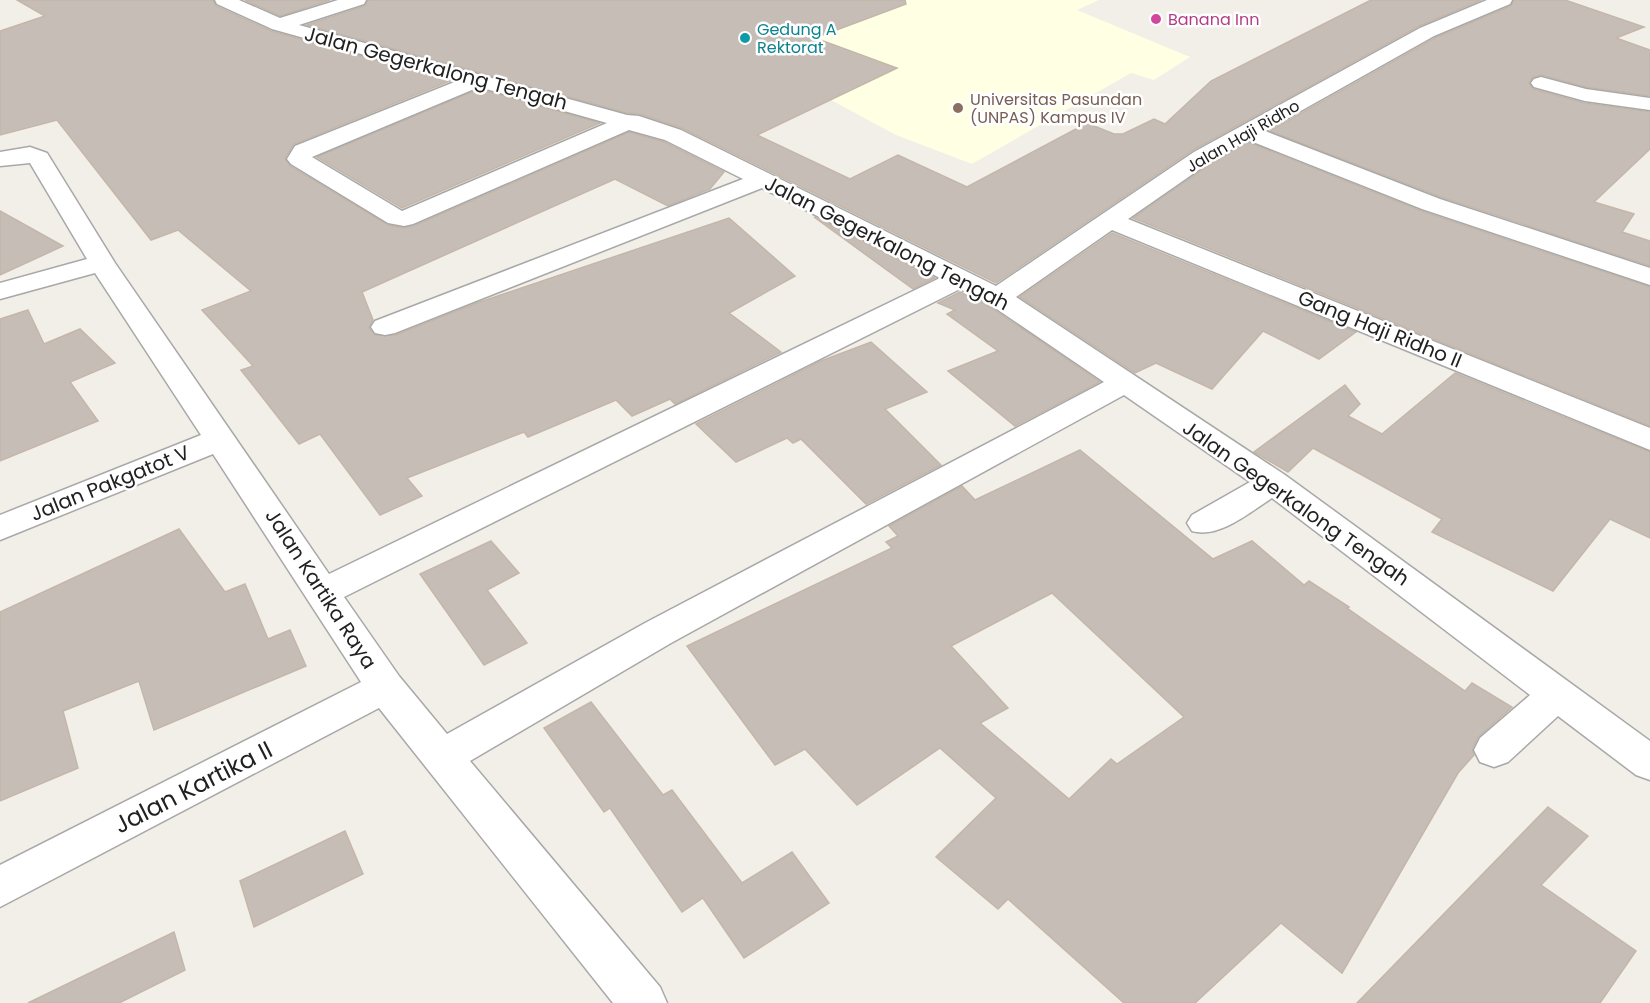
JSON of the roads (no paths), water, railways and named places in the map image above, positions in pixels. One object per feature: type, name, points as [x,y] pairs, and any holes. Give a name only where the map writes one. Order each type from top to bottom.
[{"type":"street","name":"Jalan Gegerkalong Tengah","points":[[225,0],[279,24],[631,121],[673,135],[998,297],[1274,483],[1650,763]]},
{"type":"street","points":[[279,24],[357,0]]},
{"type":"street","name":"Jalan Haji Ridho","points":[[998,297],[1202,157],[1427,32],[1503,0]]},
{"type":"street","points":[[478,80],[303,151],[299,159],[308,167],[404,219],[413,218],[631,121]]},
{"type":"street","points":[[1542,83],[1585,95],[1650,104]]},
{"type":"street","points":[[1247,132],[1431,204],[1650,277]]},
{"type":"street","name":"Jalan Kartika Raya","points":[[15,156],[39,158],[102,263],[324,592],[385,687],[644,1003]]},
{"type":"street","points":[[385,327],[762,180]]},
{"type":"street","name":"Gang Haji Ridho II","points":[[1108,220],[1650,440]]},
{"type":"street","points":[[0,291],[102,263]]},
{"type":"street","points":[[324,592],[959,279]]},
{"type":"street","points":[[443,756],[658,633],[1124,383]]},
{"type":"street","name":"Jalan Pakgatot V","points":[[0,528],[221,439]]},
{"type":"street","points":[[1204,523],[1274,483]]},
{"type":"street","name":"Jalan Kartika II","points":[[0,887],[385,687]]},
{"type":"street","points":[[1494,750],[1557,694]]},
{"type":"place","name":"Banana Inn","points":[[1156,19]]},
{"type":"place","name":"Gedung A Rektorat","points":[[745,38]]},
{"type":"place","name":"Universitas Pasundan (UNPAS) Kampus IV","points":[[958,108]]}]
